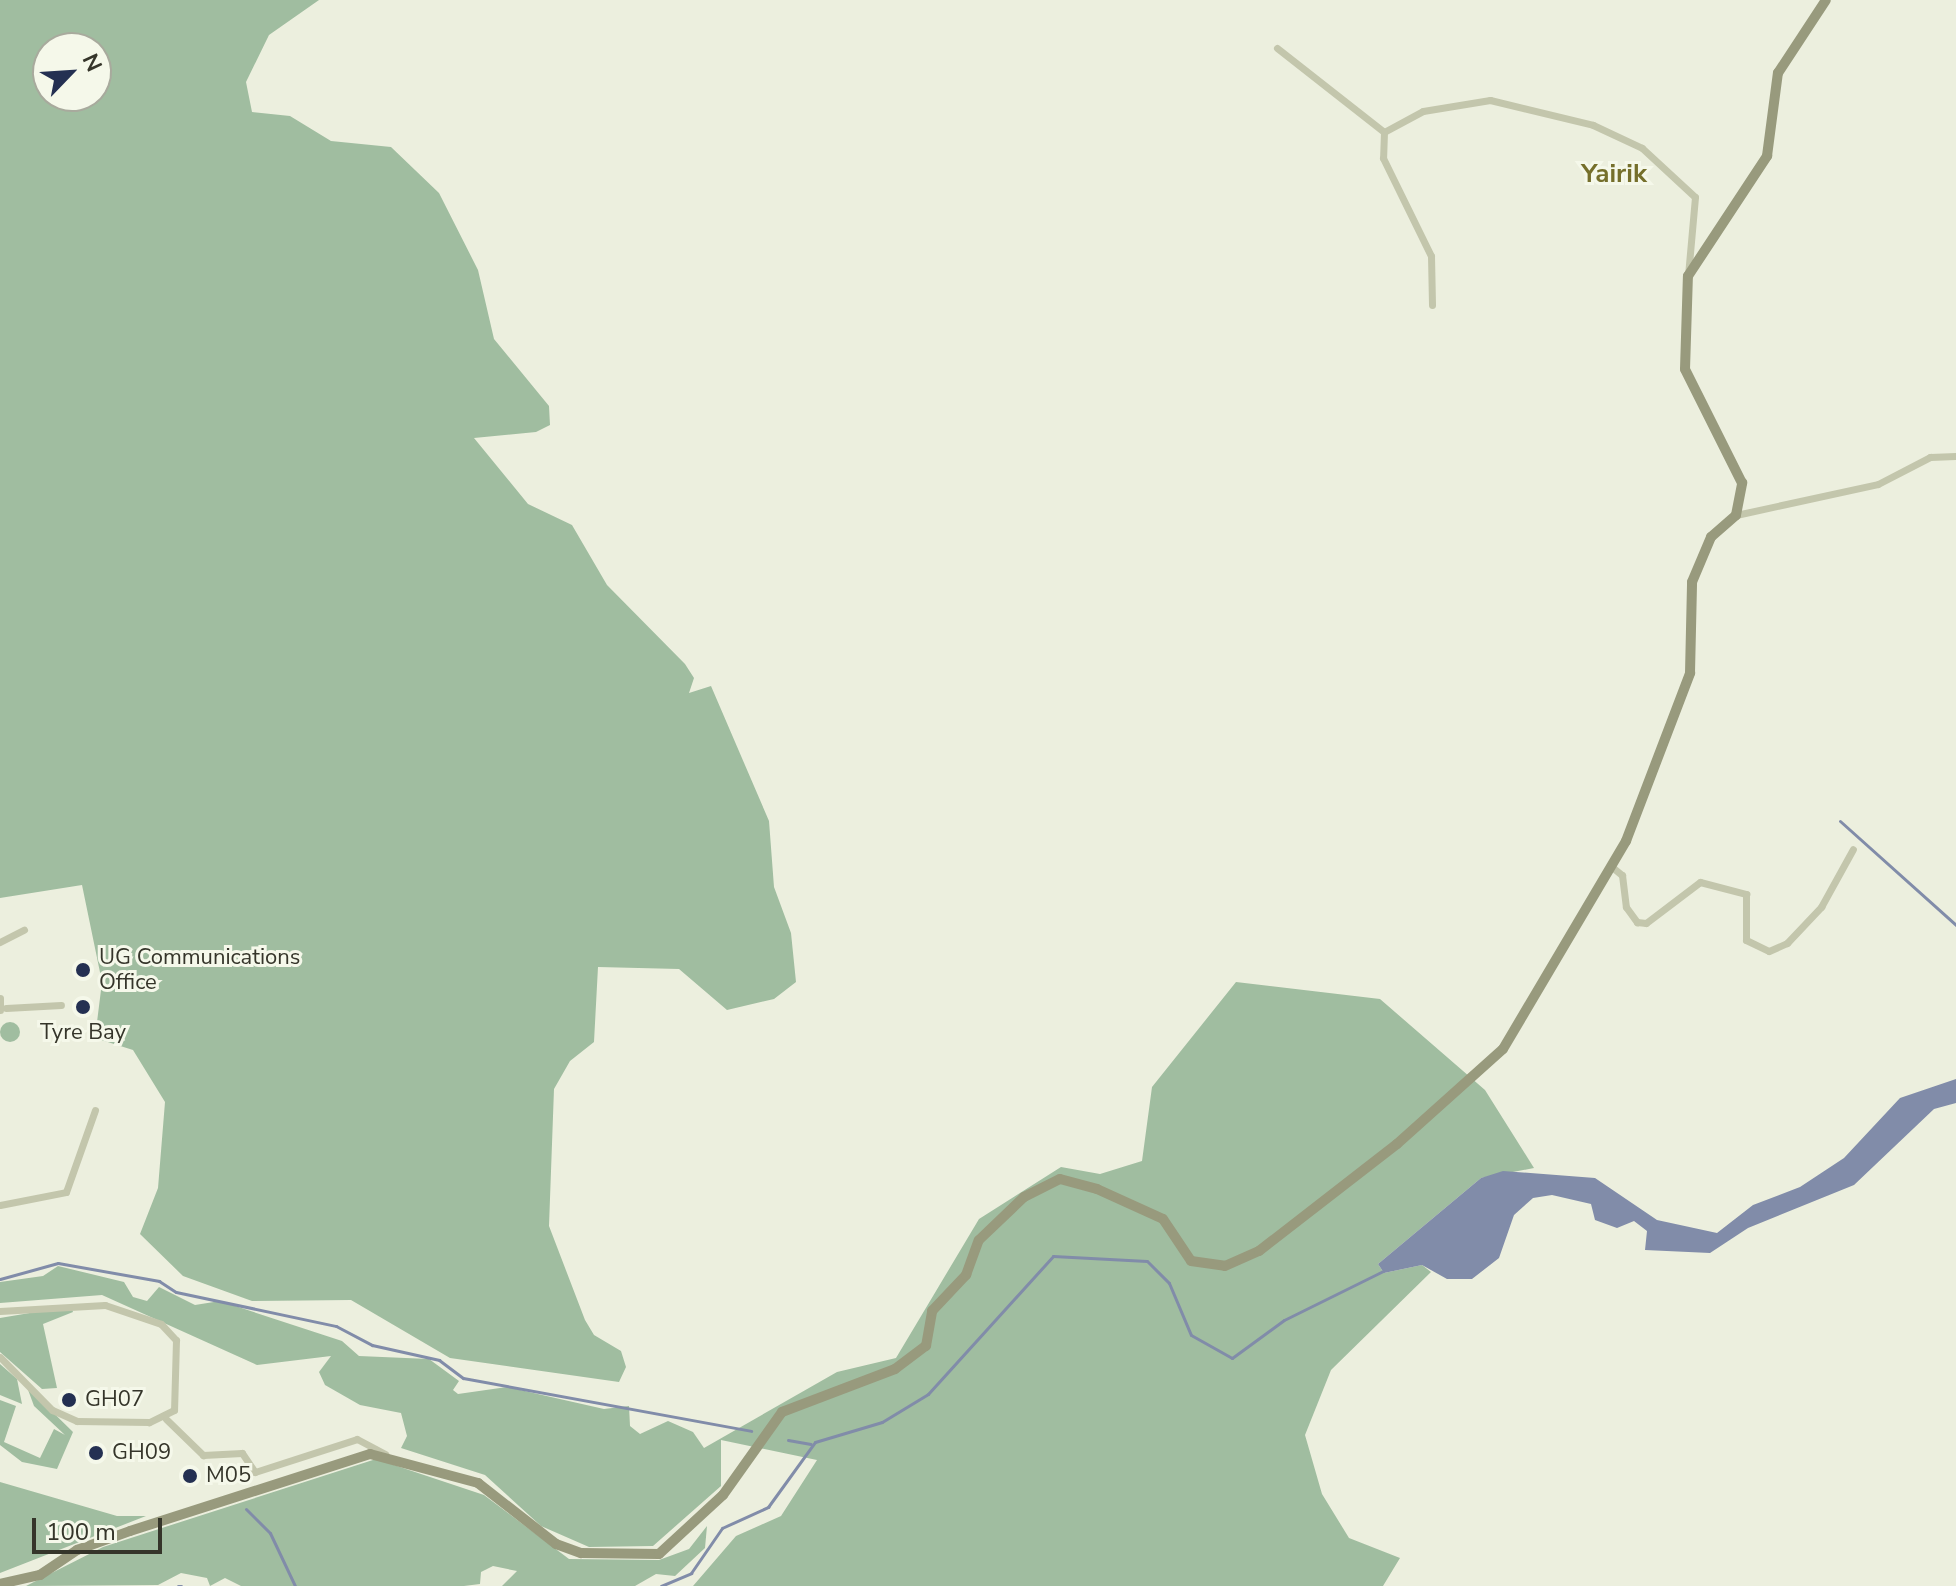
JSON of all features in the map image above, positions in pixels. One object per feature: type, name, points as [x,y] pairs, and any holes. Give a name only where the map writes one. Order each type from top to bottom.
[{"type":"street","points":[[1688,276],[1767,156],[1778,73],[1826,0]]},
{"type":"street","points":[[1277,48],[1384,132]]},
{"type":"street","points":[[1384,132],[1423,111],[1490,100],[1593,125],[1642,148],[1695,197],[1688,276],[1685,369],[1736,464],[1742,483],[1736,515]]},
{"type":"street","points":[[1384,132],[1383,158],[1431,256],[1432,305]]},
{"type":"street","points":[[166,1419],[203,1455],[242,1453],[255,1472],[357,1439],[385,1454],[478,1483],[556,1544],[581,1553],[659,1554],[723,1495],[782,1412],[895,1369],[926,1346],[932,1311],[966,1275],[979,1240],[1024,1197],[1068,1179],[1125,1198],[1163,1219],[1204,1268],[1237,1262],[1268,1245],[1503,1049],[1612,867],[1690,673],[1692,582],[1711,537],[1736,515],[1878,484],[1930,457],[1956,456]]},
{"type":"street","points":[[1612,867],[1622,875],[1626,907],[1637,922],[1646,923],[1700,882],[1746,894],[1746,940],[1769,951],[1787,943],[1821,907],[1853,849]]},
{"type":"street","points":[[0,942],[24,930]]},
{"type":"street","points":[[0,998],[3,1009],[61,1005]]},
{"type":"street","points":[[0,1205],[66,1192],[95,1110]]},
{"type":"street","points":[[0,1311],[105,1305],[161,1324],[176,1340],[179,1385],[166,1419]]},
{"type":"street","points":[[0,1357],[52,1410],[77,1421],[101,1427],[166,1419]]},
{"type":"street","points":[[0,1584],[292,1476],[385,1454]]},
{"type":"green space","points":[[0,0],[319,0],[269,35],[246,82],[252,112],[290,116],[331,141],[391,147],[439,193],[478,270],[494,339],[549,406],[550,425],[536,432],[474,438],[528,504],[572,525],[607,585],[685,664],[694,678],[689,693],[711,686],[769,821],[774,887],[791,933],[796,982],[774,999],[727,1010],[679,969],[598,967],[594,1042],[570,1061],[554,1089],[549,1226],[585,1320],[594,1335],[621,1351],[626,1367],[619,1382],[450,1358],[351,1300],[252,1301],[183,1276],[140,1234],[158,1188],[165,1102],[133,1050],[95,1038],[102,982],[82,885],[0,898]]},
{"type":"green space","points":[[1236,982],[1380,999],[1485,1090],[1534,1168],[1481,1178],[1378,1264],[1384,1273],[1422,1265],[1431,1272],[1331,1370],[1305,1435],[1322,1494],[1349,1538],[1400,1558],[1383,1586],[693,1586],[736,1536],[781,1516],[817,1460],[721,1440],[721,1486],[653,1546],[589,1547],[541,1526],[485,1475],[401,1448],[407,1436],[401,1413],[360,1405],[325,1385],[319,1372],[331,1356],[257,1365],[102,1295],[0,1303],[0,1282],[43,1276],[58,1266],[124,1282],[133,1297],[147,1301],[159,1287],[195,1305],[220,1301],[342,1341],[359,1356],[429,1359],[459,1381],[453,1390],[458,1394],[507,1387],[604,1409],[629,1406],[630,1426],[640,1434],[668,1421],[693,1432],[704,1448],[837,1372],[896,1358],[979,1219],[1061,1167],[1100,1174],[1142,1161],[1152,1087]]},
{"type":"green space","points":[[10,1022],[17,1025],[20,1032],[17,1039],[10,1042],[3,1039],[0,1032],[3,1025]]},
{"type":"green space","points":[[71,1306],[73,1312],[43,1324],[57,1388],[42,1389],[0,1352],[0,1318]]},
{"type":"green space","points":[[0,1364],[17,1379],[22,1404],[0,1395]]},
{"type":"green space","points":[[27,1387],[73,1432],[57,1469],[22,1462],[0,1445],[0,1400],[16,1406],[4,1442],[40,1458],[54,1429],[65,1435],[34,1406]]},
{"type":"green space","points":[[376,1459],[484,1495],[569,1559],[659,1560],[689,1549],[707,1526],[705,1548],[675,1576],[656,1574],[635,1586],[502,1586],[517,1571],[493,1566],[481,1572],[480,1584],[464,1586],[241,1586],[225,1578],[210,1586],[207,1578],[181,1573],[158,1585],[26,1586],[103,1547]]},
{"type":"green space","points":[[0,1482],[117,1516],[146,1516],[0,1573]]},
{"type":"water","points":[[1956,1079],[1956,1103],[1934,1109],[1854,1185],[1748,1228],[1710,1253],[1645,1250],[1647,1231],[1634,1221],[1617,1228],[1595,1220],[1591,1204],[1552,1195],[1533,1198],[1514,1215],[1499,1258],[1472,1279],[1447,1279],[1422,1265],[1384,1273],[1378,1264],[1481,1178],[1503,1171],[1595,1178],[1657,1220],[1717,1233],[1753,1205],[1800,1187],[1844,1158],[1900,1098]]},
{"type":"waterway","points":[[1840,821],[1956,925]]},
{"type":"waterway","points":[[661,1586],[691,1573],[722,1528],[768,1507],[815,1442],[882,1422],[928,1394],[1053,1256],[1147,1261],[1169,1283],[1191,1335],[1232,1358],[1284,1320],[1383,1271]]},
{"type":"waterway","points":[[0,1279],[58,1263],[159,1281],[176,1292],[336,1326],[372,1345],[439,1360],[463,1378],[751,1431]]},
{"type":"waterway","points":[[788,1440],[811,1444]]},
{"type":"waterway","points":[[246,1509],[270,1533],[295,1586]]},
{"type":"place","name":"UG Communications Office","points":[[83,970]]},
{"type":"place","name":"Tyre Bay","points":[[83,1007]]},
{"type":"place","name":"GH07","points":[[69,1400]]},
{"type":"place","name":"GH09","points":[[96,1453]]},
{"type":"place","name":"M05","points":[[190,1476]]},
{"type":"district","name":"Yairik","points":[[1614,174]]}]
